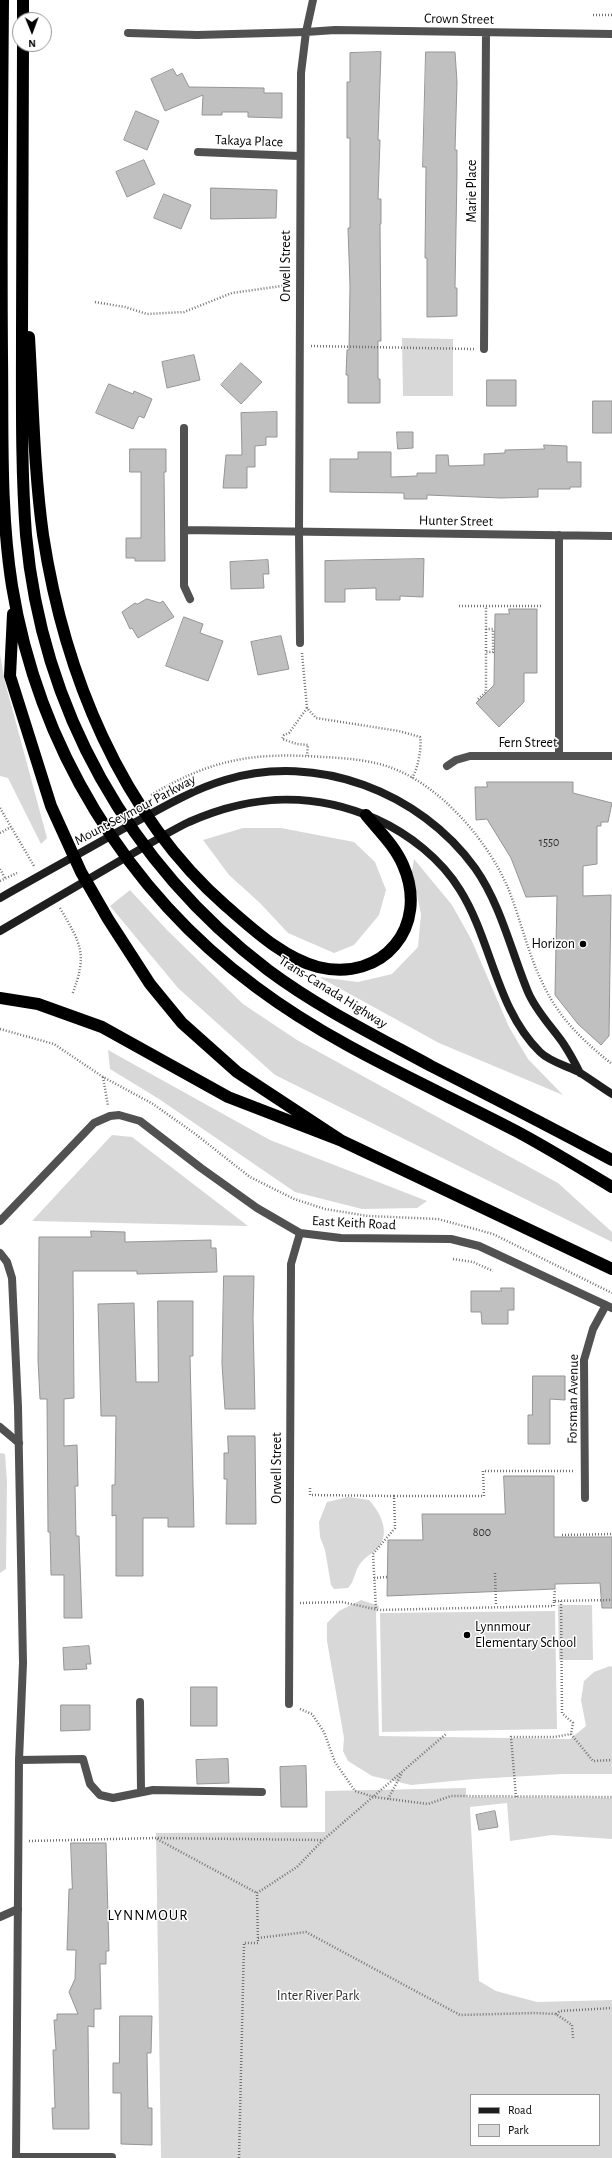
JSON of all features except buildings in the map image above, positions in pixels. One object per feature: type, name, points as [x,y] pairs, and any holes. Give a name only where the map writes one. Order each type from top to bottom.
[{"type":"highway","points":[[3,0],[0,214],[4,492],[7,539],[14,594],[21,631],[33,674],[57,741],[77,780],[100,821],[124,855],[186,926],[219,958],[257,988],[294,1014],[380,1063],[518,1132],[612,1187]]},
{"type":"highway","points":[[22,0],[22,12]]},
{"type":"highway","name":"Trans-Canada Highway","points":[[22,52],[22,443],[26,538],[32,582],[41,626],[65,703],[81,742],[118,810],[169,877],[201,911],[234,942],[270,971],[347,1021],[612,1160]]},
{"type":"highway","points":[[22,212],[39,498],[50,570],[60,617],[73,659],[106,744],[124,779],[166,840],[216,896],[248,924],[293,957],[318,967],[336,970],[362,967],[383,957],[404,935],[410,916],[411,899],[403,865],[391,845],[366,815]]},
{"type":"highway","points":[[14,594],[10,676],[51,806],[81,872],[108,919],[150,984],[182,1023],[237,1072],[342,1141]]},
{"type":"highway","points":[[0,998],[38,1004],[102,1027],[228,1097],[342,1141],[612,1269]]},
{"type":"highway","points":[[565,1135],[612,1156]]},
{"type":"main road","name":"Mount Seymour Parkway","points":[[0,898],[175,800],[231,778],[250,774],[283,772],[325,775],[350,781],[375,789],[400,800],[428,819],[474,868],[493,900],[529,993],[538,1010],[564,1044],[581,1073]]},
{"type":"main road","points":[[0,931],[188,823],[246,802],[285,798],[331,804],[366,815],[404,834],[443,867],[460,888],[473,913],[502,990],[517,1022],[542,1054],[581,1073],[612,1094]]},
{"type":"street","name":"Orwell Street","points":[[300,643],[299,156],[301,73],[306,32],[313,0]]},
{"type":"street","name":"Crown Street","points":[[128,33],[197,35],[335,30],[612,34]]},
{"type":"street","name":"Marie Place","points":[[484,349],[486,32]]},
{"type":"street","name":"Takaya Place","points":[[198,152],[299,156]]},
{"type":"street","points":[[184,428],[184,586],[190,599]]},
{"type":"street","name":"Hunter Street","points":[[185,530],[612,536]]},
{"type":"street","points":[[559,535],[559,755]]},
{"type":"street","name":"Fern Street","points":[[447,766],[456,760],[470,756],[612,756]]},
{"type":"street","name":"East Keith Road","points":[[0,1221],[94,1123],[110,1116],[128,1116],[140,1121],[201,1168],[257,1208],[300,1233],[342,1238],[451,1239],[464,1241],[479,1246],[609,1307]]},
{"type":"street","name":"Orwell Street","points":[[289,1704],[291,1264],[300,1233]]},
{"type":"street","points":[[0,1253],[7,1262],[12,1278],[19,1444],[23,1663],[19,1760],[16,2158],[112,2157]]},
{"type":"street","name":"Forsman Avenue","points":[[585,1498],[584,1360],[593,1329],[609,1307]]},
{"type":"street","points":[[0,1426],[19,1444]]},
{"type":"street","points":[[140,1702],[141,1791]]},
{"type":"street","points":[[19,1760],[83,1759],[90,1784],[100,1795],[113,1798],[141,1791],[262,1792]]},
{"type":"street","points":[[0,1916],[18,1909]]},
{"type":"path","points":[[593,15],[612,15]]},
{"type":"path","points":[[95,302],[125,307],[147,314],[184,312],[232,293],[284,285],[299,285]]},
{"type":"path","points":[[299,346],[484,349]]},
{"type":"path","points":[[459,606],[543,606]]},
{"type":"path","points":[[478,699],[486,692],[486,606]]},
{"type":"path","points":[[486,629],[493,629],[493,652],[486,652]]},
{"type":"path","points":[[300,643],[307,708],[316,718],[399,731],[420,737],[422,745],[418,755],[418,767],[412,778]]},
{"type":"path","points":[[307,708],[289,733],[284,735],[282,739],[297,744],[308,745],[307,756]]},
{"type":"path","points":[[435,794],[468,826],[496,864],[508,888],[543,985],[554,1004],[580,1037],[612,1064]]},
{"type":"path","points":[[0,833],[11,827]]},
{"type":"path","points":[[0,869],[5,878]]},
{"type":"path","points":[[0,881],[23,870]]},
{"type":"path","points":[[0,1030],[54,1044],[103,1077],[153,1104],[194,1133],[250,1177],[294,1199],[325,1209],[368,1216],[438,1219],[493,1234],[612,1293]]},
{"type":"path","points":[[103,1077],[110,1116]]},
{"type":"path","points":[[453,1259],[473,1262],[493,1271]]},
{"type":"path","points":[[310,1488],[310,1495],[484,1496],[483,1471],[574,1471]]},
{"type":"path","points":[[376,1609],[373,1554],[395,1528],[394,1496]]},
{"type":"path","points":[[562,1535],[612,1534]]},
{"type":"path","points":[[495,1573],[496,1606]]},
{"type":"path","points":[[374,1578],[387,1577]]},
{"type":"path","points":[[290,1603],[342,1602],[376,1609],[554,1606],[555,1589]]},
{"type":"path","points":[[554,1601],[612,1600]]},
{"type":"path","points":[[561,1601],[562,1714],[573,1723],[571,1734],[593,1761],[612,1760]]},
{"type":"path","points":[[289,1704],[312,1714],[324,1732],[335,1762],[355,1791],[374,1797],[428,1804],[451,1796],[612,1797]]},
{"type":"path","points":[[257,1893],[297,1867],[323,1840],[447,1733]]},
{"type":"path","points":[[516,1797],[511,1737],[554,1737],[571,1734]]},
{"type":"path","points":[[388,1799],[404,1770]]},
{"type":"path","points":[[18,1841],[156,1838],[323,1840]]},
{"type":"path","points":[[156,1838],[257,1893]]},
{"type":"path","points":[[240,2158],[244,1944],[258,1943],[257,1893]]},
{"type":"path","points":[[258,1938],[306,1932],[460,2015],[535,2013],[556,2014],[572,2025],[573,2038]]},
{"type":"path","points":[[556,2014],[560,2011],[612,2008]]},
{"type":"green space","points":[[402,338],[453,339],[453,396],[403,396]]},
{"type":"green space","points":[[0,654],[5,682],[47,838],[41,844],[8,778],[0,776]]},
{"type":"green space","points":[[243,828],[281,828],[354,842],[375,862],[386,890],[379,915],[354,945],[334,953],[288,933],[260,903],[229,875],[203,840]]},
{"type":"green space","points":[[414,859],[452,905],[471,939],[509,1027],[528,1059],[563,1095],[439,1043],[319,977],[358,982],[392,974],[418,947],[421,914],[412,871]]},
{"type":"green space","points":[[130,890],[167,930],[243,1004],[297,1040],[558,1183],[612,1232],[612,1242],[275,1075],[178,988],[110,906]]},
{"type":"green space","points":[[108,1050],[270,1140],[427,1201],[417,1208],[362,1209],[295,1192],[159,1099],[110,1069]]},
{"type":"green space","points":[[112,1135],[132,1137],[248,1226],[32,1221]]},
{"type":"green space","points":[[0,1453],[5,1454],[7,1482],[6,1569],[0,1573]]},
{"type":"green space","points":[[348,1497],[369,1500],[380,1515],[384,1527],[384,1533],[380,1545],[360,1564],[348,1588],[334,1589],[331,1585],[325,1550],[320,1537],[319,1522],[327,1502]]},
{"type":"green space","points":[[361,1600],[379,1606],[376,1613],[379,1736],[570,1739],[586,1726],[581,1700],[584,1681],[594,1672],[610,1666],[612,1667],[612,1774],[563,1774],[474,1779],[411,1785],[372,1776],[348,1761],[343,1751],[344,1738],[327,1641],[327,1623],[339,1611]]},
{"type":"green space","points":[[558,1605],[592,1605],[593,1660],[559,1660]]},
{"type":"green space","points":[[555,1611],[557,1729],[382,1732],[380,1613]]},
{"type":"green space","name":"Inter River Park","points":[[466,1788],[466,1797],[612,1798],[612,1839],[552,1835],[510,1841],[507,1803],[470,1807],[479,1981],[496,1991],[537,2002],[612,2000],[612,2158],[161,2158],[156,1833],[325,1832],[325,1791]]},
{"type":"place","name":"Horizon","points":[[583,944]]},
{"type":"place","name":"Lynnmour Elementary School","points":[[467,1635]]},
{"type":"district","name":"LYNNMOUR","points":[[148,1915]]}]
